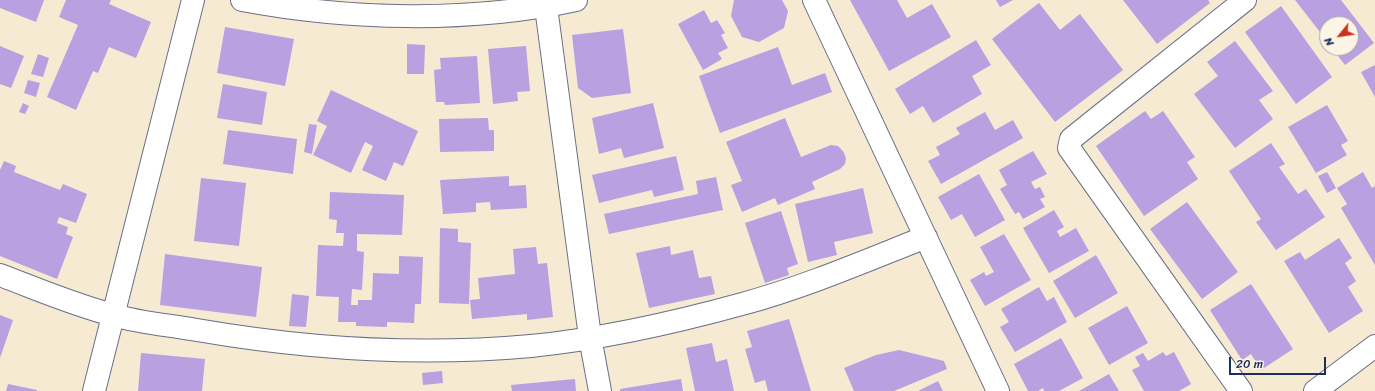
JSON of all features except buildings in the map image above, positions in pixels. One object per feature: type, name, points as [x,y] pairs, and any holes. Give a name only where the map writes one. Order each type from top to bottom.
[{"type":"street","points":[[94,391],[193,0]]},
{"type":"street","points":[[242,0],[320,10],[391,15],[446,15],[546,7],[576,0]]},
{"type":"street","points":[[814,0],[998,391]]},
{"type":"street","points":[[1241,391],[1069,148],[1071,139],[1245,0]]},
{"type":"street","points":[[546,7],[590,337],[600,391]]},
{"type":"street","points":[[0,275],[62,299],[114,316],[246,339],[317,347],[394,350],[531,346],[637,329],[744,304],[805,285],[926,237]]},
{"type":"street","points":[[1315,391],[1375,346]]}]
